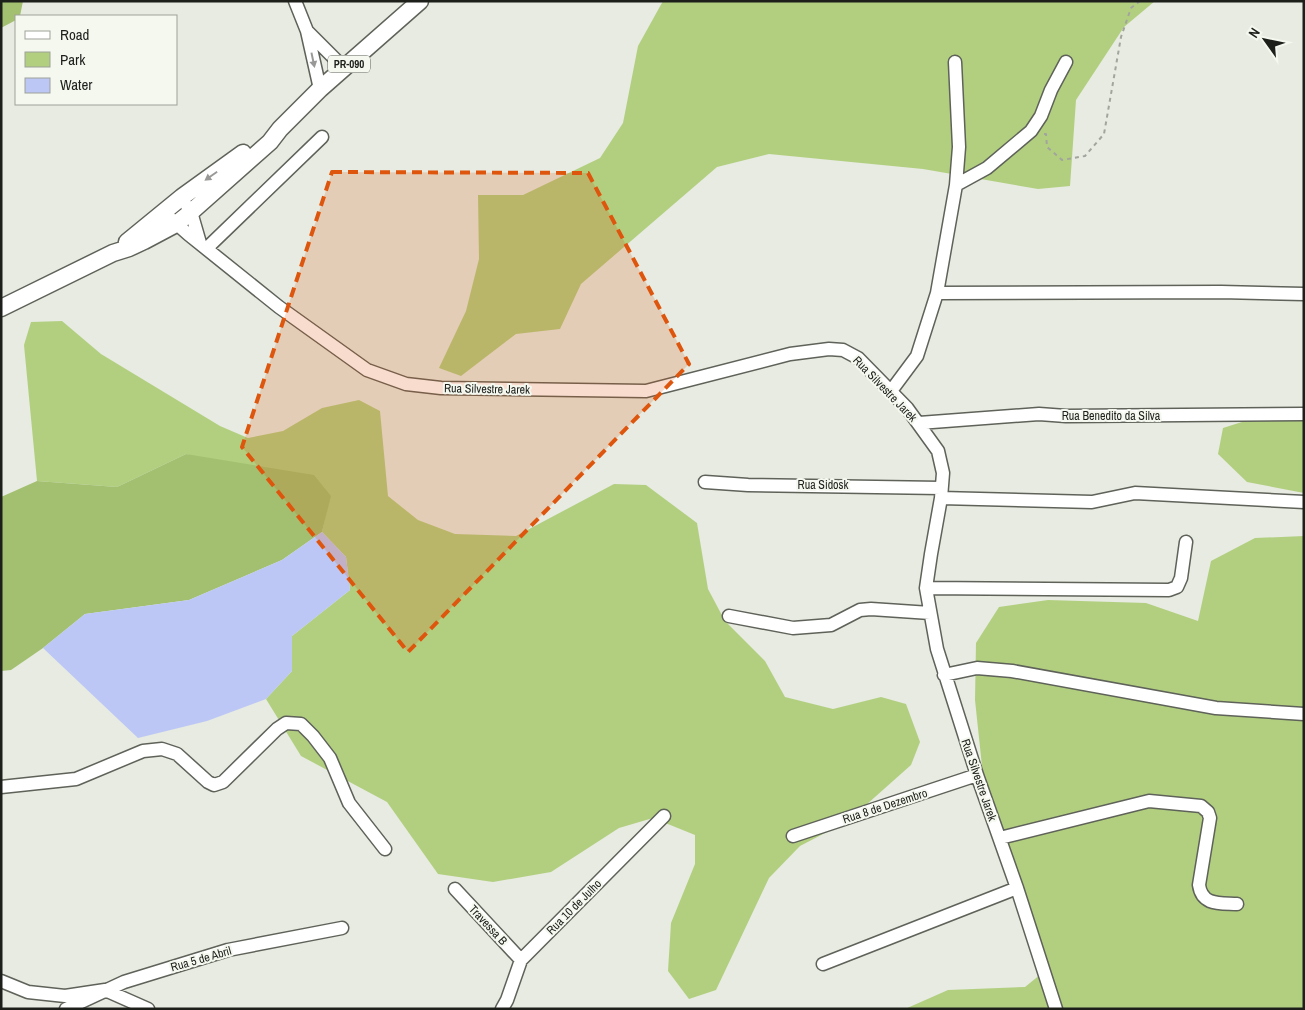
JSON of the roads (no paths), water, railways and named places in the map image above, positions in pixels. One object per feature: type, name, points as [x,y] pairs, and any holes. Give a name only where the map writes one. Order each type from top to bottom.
[{"type":"main road","name":"PR-090","points":[[1,308],[113,253],[136,245],[176,224],[264,148],[280,128],[320,89],[420,1]]},
{"type":"main road","name":"PR-090","points":[[113,253],[182,197],[253,145],[280,128]]},
{"type":"street","points":[[295,1],[307,30],[320,89]]},
{"type":"street","points":[[307,30],[344,68]]},
{"type":"street","points":[[891,391],[917,356],[937,293],[956,185],[959,148],[955,62]]},
{"type":"street","points":[[956,185],[987,168],[1031,130],[1041,116],[1051,90],[1066,62]]},
{"type":"street","points":[[182,197],[192,212],[203,246],[322,137]]},
{"type":"street","name":"Rua Silvestre Jarek","points":[[164,211],[176,224],[280,307],[367,370],[406,384],[441,388],[646,391],[790,354],[830,348],[843,350],[858,358],[919,423],[938,451],[943,473],[926,588],[930,613],[944,675],[1056,1009]]},
{"type":"street","points":[[937,293],[1221,292],[1304,294]]},
{"type":"street","name":"Rua Benedito da Silva","points":[[919,423],[1039,414],[1076,416],[1304,414]]},
{"type":"street","name":"Rua Sidosk","points":[[705,482],[1092,502],[1135,493],[1304,502]]},
{"type":"street","points":[[926,588],[1169,590],[1177,587],[1181,578],[1186,542]]},
{"type":"street","points":[[729,616],[793,628],[830,625],[860,610],[930,613]]},
{"type":"street","points":[[944,675],[977,668],[1012,671],[1216,708],[1304,714]]},
{"type":"street","points":[[1,787],[76,780],[143,752],[162,750],[177,754],[208,782],[214,785],[222,782],[277,729],[286,723],[301,724],[330,758],[349,803],[385,849]]},
{"type":"street","name":"Rua 8 de Dezembro","points":[[793,836],[977,775]]},
{"type":"street","points":[[1000,838],[1149,801],[1201,806],[1208,812],[1210,818],[1199,885],[1200,892],[1207,900],[1237,904]]},
{"type":"street","name":"Rua 10 de Julho","points":[[502,1009],[521,960],[664,816]]},
{"type":"street","points":[[823,964],[1017,888]]},
{"type":"street","name":"Travessa B","points":[[455,889],[521,960]]},
{"type":"street","name":"Rua 5 de Abril","points":[[66,1009],[124,982],[228,950],[342,928]]},
{"type":"street","points":[[1,981],[28,992],[65,996],[105,990],[148,1009]]},
{"type":"water","points":[[322,532],[346,557],[350,590],[292,636],[292,671],[266,699],[207,721],[138,738],[43,648],[85,614],[189,600],[282,560]]}]
